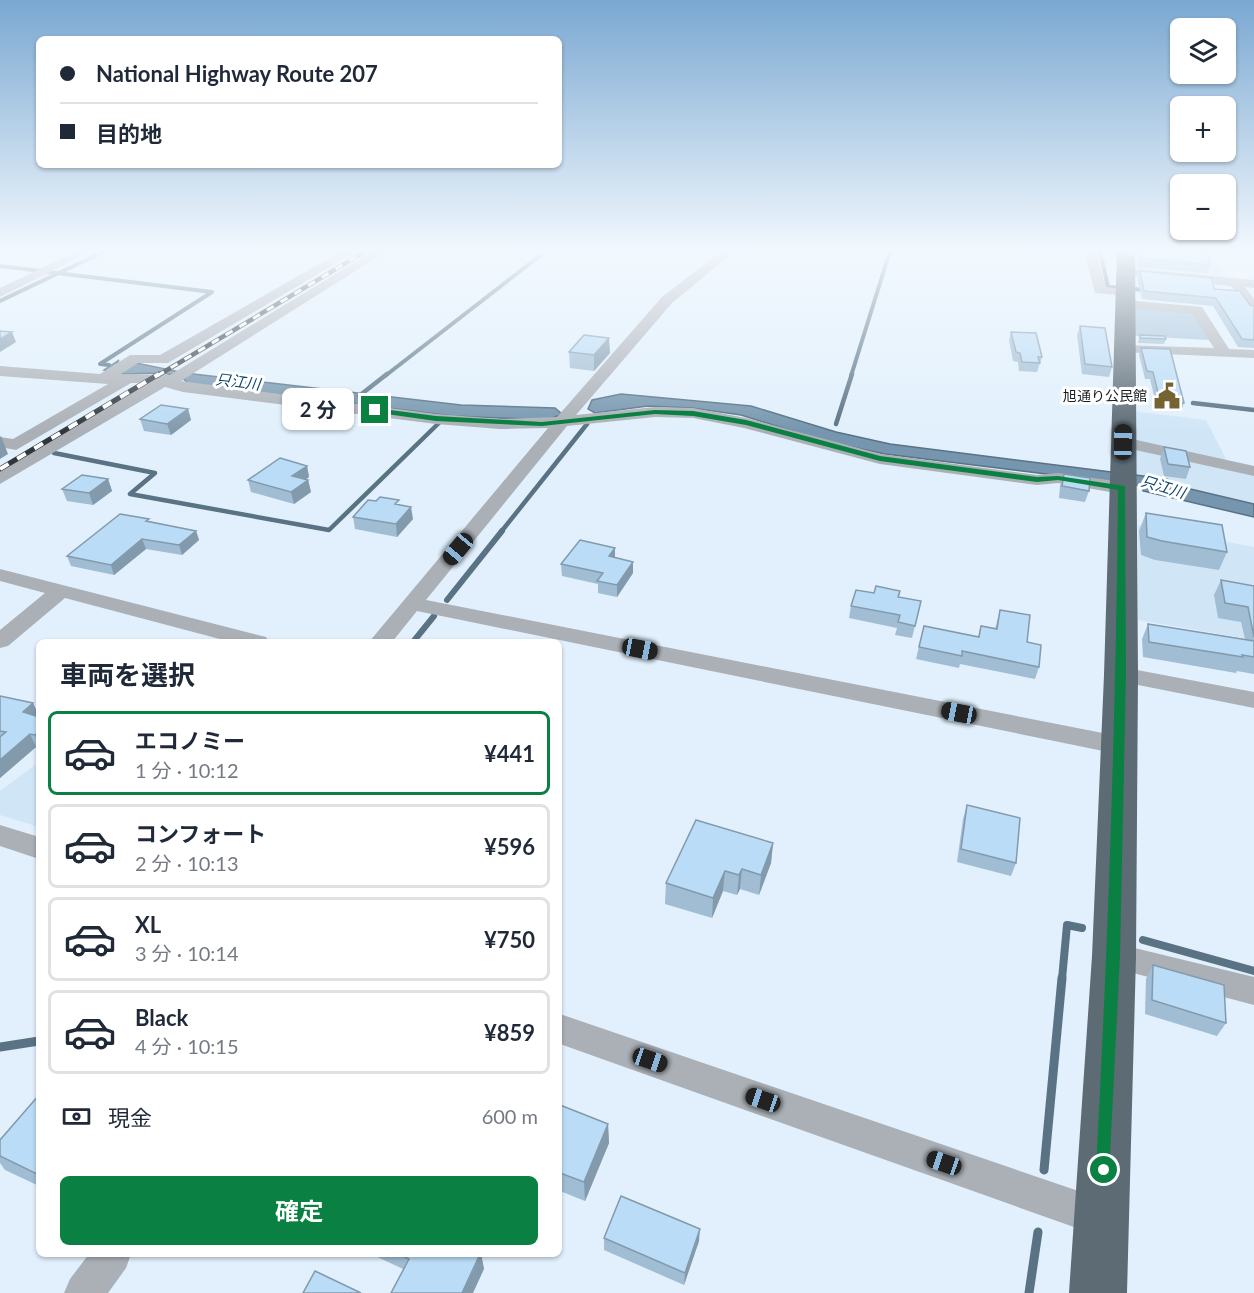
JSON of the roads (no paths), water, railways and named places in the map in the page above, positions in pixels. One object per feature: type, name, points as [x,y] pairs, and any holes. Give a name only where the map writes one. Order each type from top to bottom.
[{"type":"highway","points":[[1098,1293],[1114,956],[1121,675],[1126,311]]},
{"type":"street","points":[[0,442],[16,445],[135,358],[163,360],[247,311]]},
{"type":"street","points":[[0,479],[154,385],[176,377],[283,311]]},
{"type":"street","points":[[383,639],[655,311]]},
{"type":"street","points":[[1198,311],[1224,352]]},
{"type":"street","points":[[1125,349],[1254,354]]},
{"type":"street","points":[[0,371],[117,373],[140,377],[176,377]]},
{"type":"street","points":[[176,377],[183,387],[500,424],[571,413],[693,413],[746,423],[880,459],[1037,480],[1122,479]]},
{"type":"street","points":[[1123,442],[1254,471]]},
{"type":"street","points":[[0,575],[246,639]]},
{"type":"street","points":[[0,641],[61,591]]},
{"type":"street","points":[[412,604],[1118,745]]},
{"type":"street","points":[[1121,675],[1254,700]]},
{"type":"street","points":[[0,834],[36,847]]},
{"type":"street","points":[[1114,956],[1254,991]]},
{"type":"street","points":[[562,1030],[1102,1218]]},
{"type":"street","points":[[84,1293],[110,1257]]},
{"type":"water","name":"只江川","points":[[119,360],[117,363],[131,365],[136,363],[185,373],[461,405],[555,408],[562,414],[548,420],[453,416],[188,383],[168,374],[124,374],[104,370]]},
{"type":"water","name":"只江川","points":[[621,394],[751,406],[836,432],[890,444],[1167,479],[1182,487],[1254,504],[1254,517],[1143,491],[1142,486],[885,454],[824,441],[741,415],[692,408],[648,406],[595,413],[588,409],[592,400]]},
{"type":"waterway","points":[[109,365],[100,364],[182,311]]},
{"type":"waterway","points":[[385,376],[468,311]]},
{"type":"waterway","points":[[851,376],[871,311]]},
{"type":"waterway","points":[[359,396],[387,374]]},
{"type":"waterway","points":[[836,424],[852,374]]},
{"type":"waterway","points":[[1193,403],[1254,410]]},
{"type":"waterway","points":[[54,453],[155,473],[130,494],[329,530],[443,419]]},
{"type":"waterway","points":[[501,532],[587,424]]},
{"type":"waterway","points":[[447,600],[502,531]]},
{"type":"waterway","points":[[415,639],[434,616]]},
{"type":"waterway","points":[[1062,979],[1067,925],[1082,928]]},
{"type":"waterway","points":[[1143,940],[1254,971]]},
{"type":"waterway","points":[[1044,1170],[1062,978]]},
{"type":"waterway","points":[[0,1047],[36,1041]]},
{"type":"waterway","points":[[1029,1293],[1038,1232]]},
{"type":"railway","points":[[157,376],[265,311]]},
{"type":"railway","points":[[0,469],[159,374]]},
{"type":"place","name":"旭通り公民館","points":[[1167,396]]}]
